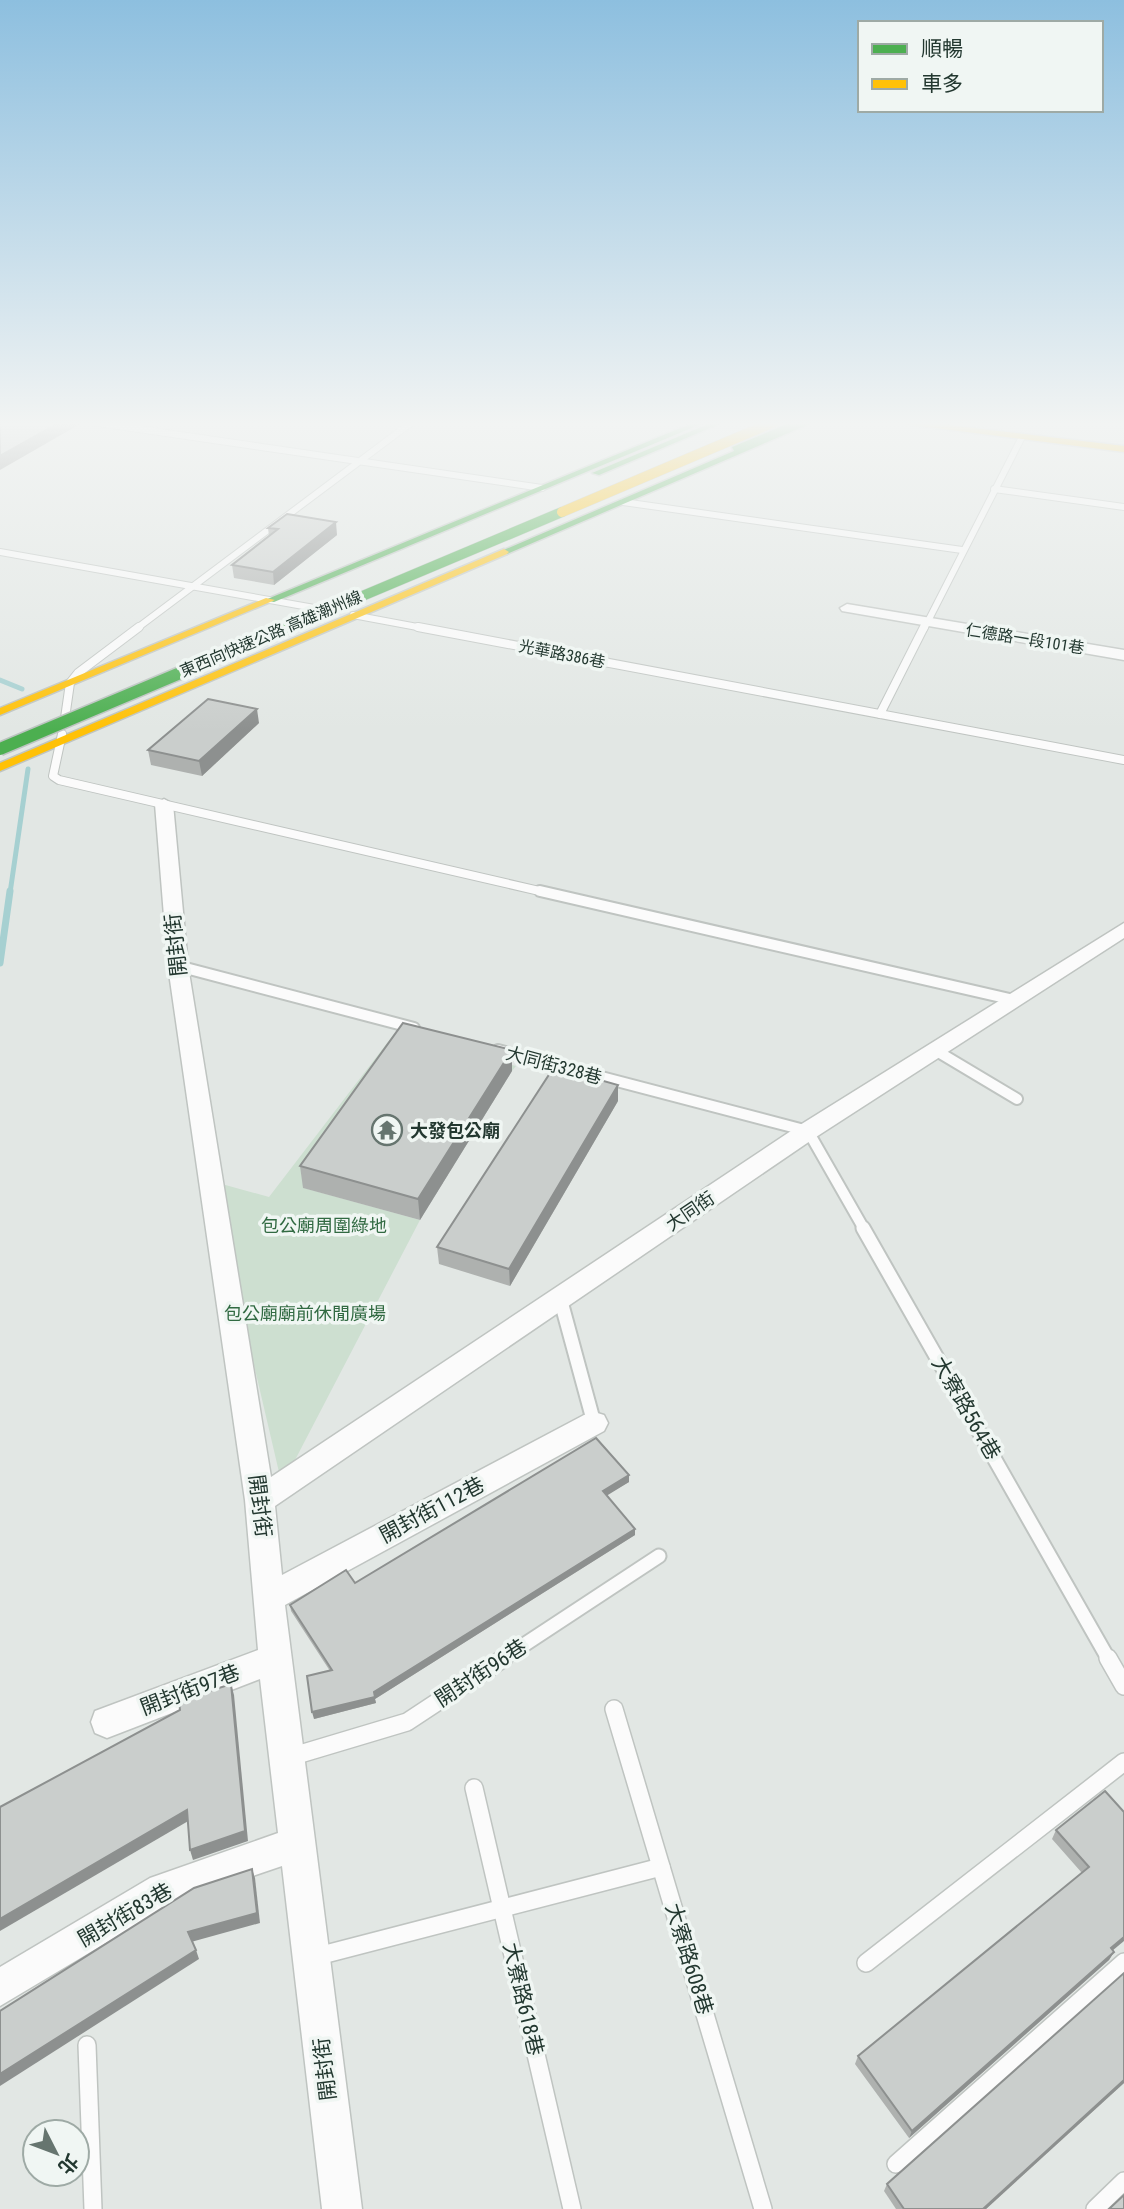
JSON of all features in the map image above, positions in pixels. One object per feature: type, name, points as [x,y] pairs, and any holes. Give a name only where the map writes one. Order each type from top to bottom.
[{"type":"main road","points":[[0,712],[453,525]]},
{"type":"main road","points":[[0,723],[472,525]]},
{"type":"main road","name":"東西向快速公路 高雄潮州線","points":[[0,733],[501,525]]},
{"type":"main road","name":"東西向快速公路 高雄潮州線","points":[[0,748],[529,525]]},
{"type":"main road","points":[[0,757],[556,525]]},
{"type":"main road","points":[[0,767],[569,525]]},
{"type":"street","name":"仁德路一段101巷","points":[[847,608],[1124,655]]},
{"type":"street","name":"開封街","points":[[164,804],[178,966],[260,1500],[274,1659],[342,2209]]},
{"type":"street","name":"大同街","points":[[260,1500],[808,1131],[1124,929]]},
{"type":"street","name":"開封街112巷","points":[[270,1597],[594,1423]]},
{"type":"street","name":"開封街97巷","points":[[107,1722],[274,1659]]},
{"type":"street","name":"開封街83巷","points":[[0,1988],[162,1890],[297,1844]]},
{"type":"lane","points":[[275,525],[78,673],[70,683],[53,776],[59,780],[1014,1000]]},
{"type":"lane","points":[[786,525],[962,550]]},
{"type":"lane","points":[[880,714],[975,525]]},
{"type":"lane","name":"光華路386巷","points":[[0,552],[272,600],[1124,760]]},
{"type":"lane","points":[[178,966],[419,1029]]},
{"type":"lane","name":"大同街328巷","points":[[486,1047],[808,1131]]},
{"type":"lane","points":[[935,1050],[1017,1099]]},
{"type":"lane","name":"大寮路564巷","points":[[808,1131],[1124,1686]]},
{"type":"lane","points":[[560,1298],[594,1423]]},
{"type":"lane","name":"開封街96巷","points":[[287,1758],[407,1722],[659,1556]]},
{"type":"lane","name":"大寮路608巷","points":[[614,1709],[763,2209]]},
{"type":"lane","points":[[866,1963],[1124,1762]]},
{"type":"lane","name":"大寮路618巷","points":[[474,1788],[572,2209]]},
{"type":"lane","points":[[312,1958],[661,1867]]},
{"type":"lane","points":[[896,2164],[1124,1962]]},
{"type":"lane","points":[[87,2045],[93,2209]]},
{"type":"lane","points":[[1095,2209],[1124,2182]]},
{"type":"green space","name":"包公廟廟前休閒廣場","points":[[394,1034],[516,1066],[512,1071],[405,1044],[304,1188],[420,1220],[282,1485],[211,1181],[269,1197]]},
{"type":"building","points":[[272,525],[332,525],[273,572],[232,565],[278,529],[268,528]]},
{"type":"building","points":[[208,699],[257,709],[199,761],[148,750]]},
{"type":"building","name":"大發包公廟","points":[[403,1023],[512,1050],[418,1199],[300,1166]]},
{"type":"building","points":[[554,1067],[618,1085],[509,1269],[437,1247]]},
{"type":"building","points":[[596,1438],[629,1475],[603,1491],[635,1529],[374,1692],[375,1697],[312,1712],[307,1676],[332,1670],[290,1605],[346,1570],[355,1583]]},
{"type":"building","points":[[231,1684],[245,1831],[190,1850],[187,1810],[0,1919],[0,1807],[180,1710],[179,1701]]},
{"type":"building","points":[[1105,1791],[1124,1812],[1124,1937],[1111,1948],[1114,1952],[912,2131],[858,2056],[1089,1867],[1056,1830]]},
{"type":"building","points":[[252,1869],[257,1913],[188,1932],[196,1950],[0,2074],[0,2011],[194,1888]]},
{"type":"building","points":[[1124,1973],[1124,2080],[983,2209],[904,2209],[887,2184]]},
{"type":"building","points":[[1124,2195],[1124,2209],[1109,2209]]},
{"type":"waterway","points":[[0,680],[22,689]]},
{"type":"waterway","points":[[10,893],[28,769]]},
{"type":"waterway","points":[[0,963],[10,891]]},
{"type":"traffic: fast","points":[[270,600],[452,525]]},
{"type":"traffic: fast","points":[[0,749],[531,525]]},
{"type":"traffic: fast","points":[[504,552],[567,525]]},
{"type":"traffic: slow","points":[[0,767],[504,552]]},
{"type":"traffic: slow","points":[[0,712],[270,600]]},
{"type":"place","name":"大發包公廟","points":[[387,1130]]},
{"type":"park label","name":"包公廟周圍綠地","points":[[324,1225]]}]
